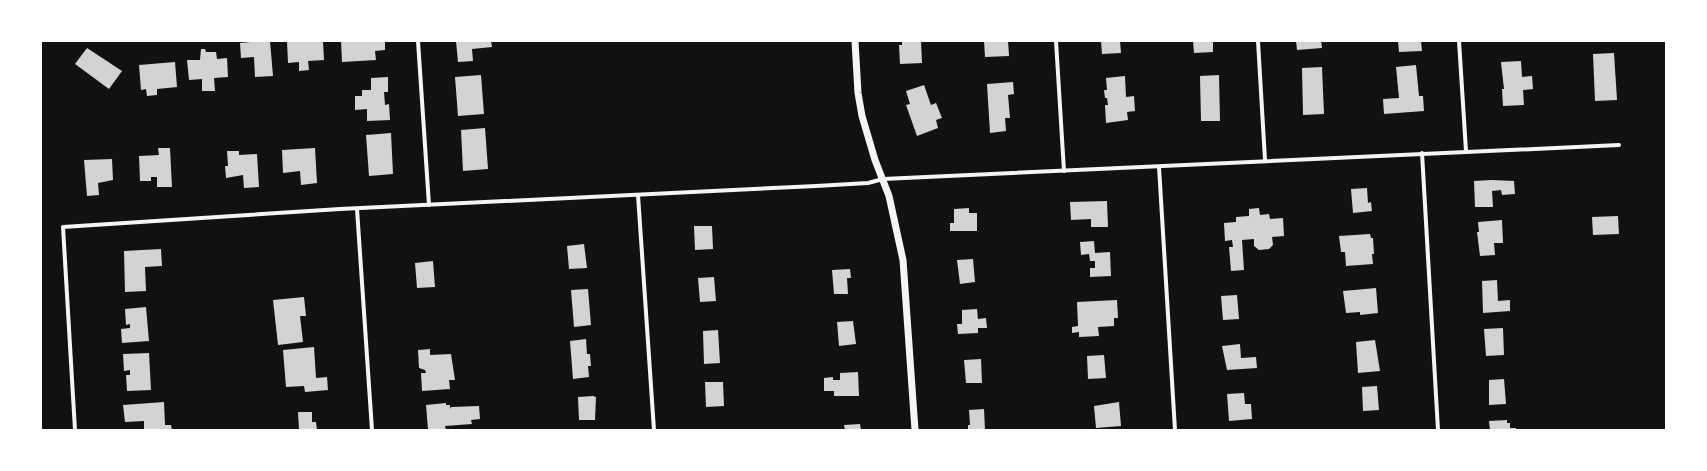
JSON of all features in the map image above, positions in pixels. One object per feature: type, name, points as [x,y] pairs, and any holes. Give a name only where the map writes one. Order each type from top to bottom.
[{"type":"street","points":[[418,41],[430,205]]},
{"type":"street","points":[[855,41],[858,93],[862,116],[875,160],[883,179],[903,260],[915,430]]},
{"type":"street","points":[[1056,41],[1064,171]]},
{"type":"street","points":[[1258,41],[1265,160]]},
{"type":"street","points":[[1459,41],[1466,151]]},
{"type":"street","points":[[75,430],[63,227],[430,205],[868,183],[883,179],[1159,167],[1265,160],[1619,145]]},
{"type":"street","points":[[1422,153],[1438,430]]},
{"type":"street","points":[[1159,167],[1175,430]]},
{"type":"street","points":[[638,195],[654,430]]},
{"type":"street","points":[[357,209],[372,430]]},
{"type":"building","points":[[270,41],[273,76],[255,77],[254,57],[241,58],[240,43]]},
{"type":"building","points":[[287,41],[323,41],[324,60],[308,61],[309,70],[299,71],[299,62],[288,63]]},
{"type":"building","points":[[341,41],[385,41],[385,50],[375,51],[376,60],[342,62]]},
{"type":"building","points":[[456,41],[491,41],[492,47],[472,49],[473,61],[458,62]]},
{"type":"building","points":[[902,41],[921,41],[922,63],[900,64],[899,45],[902,45]]},
{"type":"building","points":[[984,41],[1008,41],[1009,56],[985,57]]},
{"type":"building","points":[[1101,41],[1120,41],[1121,53],[1102,54]]},
{"type":"building","points":[[1193,41],[1213,41],[1213,52],[1194,53]]},
{"type":"building","points":[[1296,41],[1321,41],[1322,48],[1297,50]]},
{"type":"building","points":[[1398,41],[1421,41],[1422,51],[1399,52]]},
{"type":"building","points":[[87,48],[122,71],[109,89],[75,64]]},
{"type":"building","points":[[201,49],[205,49],[206,52],[216,52],[217,59],[227,58],[228,77],[214,78],[215,91],[202,91],[202,79],[189,80],[187,60],[200,60]]},
{"type":"building","points":[[1614,53],[1617,100],[1595,101],[1593,54]]},
{"type":"building","points":[[1521,61],[1522,77],[1532,76],[1533,89],[1523,90],[1524,105],[1503,106],[1502,89],[1504,89],[1501,62]]},
{"type":"building","points":[[175,62],[177,87],[157,89],[157,95],[147,96],[146,89],[141,90],[139,65]]},
{"type":"building","points":[[1416,65],[1419,96],[1423,96],[1424,111],[1384,114],[1383,99],[1399,98],[1396,67]]},
{"type":"building","points":[[1322,67],[1324,114],[1303,115],[1302,68]]},
{"type":"building","points":[[481,75],[484,114],[458,116],[455,77]]},
{"type":"building","points":[[1219,75],[1220,121],[1201,121],[1200,76]]},
{"type":"building","points":[[1125,76],[1126,97],[1134,96],[1135,111],[1127,112],[1128,120],[1106,123],[1105,105],[1108,105],[1104,90],[1107,90],[1106,78]]},
{"type":"building","points":[[388,77],[388,92],[384,92],[385,105],[389,104],[390,120],[367,121],[367,109],[355,110],[355,96],[362,96],[362,90],[371,90],[371,78]]},
{"type":"building","points":[[1013,82],[1014,94],[1008,95],[1010,118],[1005,118],[1006,131],[990,133],[987,84]]},
{"type":"building","points":[[924,85],[931,105],[936,103],[942,118],[936,120],[938,128],[917,136],[906,105],[910,104],[906,91]]},
{"type":"building","points":[[485,128],[488,169],[463,171],[461,130]]},
{"type":"building","points":[[391,133],[393,174],[369,176],[366,135]]},
{"type":"building","points":[[158,148],[170,148],[172,187],[157,187],[157,177],[151,177],[151,181],[140,181],[139,156],[159,155]]},
{"type":"building","points":[[315,148],[317,183],[301,185],[300,171],[283,173],[282,150]]},
{"type":"building","points":[[227,151],[239,151],[239,155],[257,154],[259,187],[244,188],[243,175],[226,178],[225,166],[228,166]]},
{"type":"building","points":[[112,159],[113,180],[98,183],[99,195],[87,196],[84,160]]},
{"type":"building","points":[[1474,181],[1514,181],[1515,194],[1502,195],[1501,190],[1492,191],[1493,207],[1475,207]]},
{"type":"building","points":[[1367,188],[1368,203],[1371,202],[1372,211],[1353,213],[1351,189]]},
{"type":"building","points":[[1107,201],[1108,227],[1091,227],[1091,219],[1071,220],[1070,202]]},
{"type":"building","points":[[969,208],[969,213],[977,213],[977,231],[950,231],[950,223],[954,223],[954,209]]},
{"type":"building","points":[[1259,208],[1260,215],[1269,214],[1270,219],[1283,218],[1284,236],[1272,237],[1273,245],[1269,249],[1259,250],[1254,246],[1254,239],[1242,240],[1244,270],[1231,271],[1229,247],[1233,247],[1232,240],[1225,241],[1224,223],[1236,222],[1236,217],[1249,216],[1249,209]]},
{"type":"building","points":[[1618,216],[1619,234],[1593,235],[1592,217]]},
{"type":"building","points":[[1502,220],[1503,243],[1494,243],[1495,255],[1480,256],[1477,232],[1479,232],[1478,222]]},
{"type":"building","points":[[694,226],[712,226],[713,249],[695,250]]},
{"type":"building","points":[[1370,234],[1371,238],[1373,238],[1373,264],[1346,266],[1345,252],[1341,252],[1339,236]]},
{"type":"building","points":[[1094,241],[1095,253],[1110,252],[1111,276],[1090,277],[1090,268],[1095,268],[1095,261],[1090,261],[1089,254],[1081,255],[1080,242]]},
{"type":"building","points":[[584,244],[587,268],[569,269],[567,246]]},
{"type":"building","points":[[161,249],[162,266],[145,267],[146,291],[125,292],[124,251]]},
{"type":"building","points":[[973,259],[975,282],[960,284],[957,260]]},
{"type":"building","points":[[433,261],[435,287],[417,288],[415,263]]},
{"type":"building","points":[[850,269],[851,278],[847,278],[848,294],[834,294],[832,270]]},
{"type":"building","points":[[714,277],[716,301],[700,302],[698,278]]},
{"type":"building","points":[[1497,280],[1498,301],[1510,300],[1510,311],[1483,313],[1482,281]]},
{"type":"building","points":[[1376,288],[1378,313],[1360,315],[1360,312],[1346,313],[1343,291]]},
{"type":"building","points":[[588,289],[591,325],[574,327],[571,290]]},
{"type":"building","points":[[1237,295],[1239,319],[1223,320],[1221,296]]},
{"type":"building","points":[[304,297],[306,316],[300,316],[303,342],[278,345],[273,300]]},
{"type":"building","points":[[1117,300],[1118,318],[1114,318],[1114,326],[1098,327],[1099,336],[1079,337],[1079,332],[1072,333],[1072,327],[1078,326],[1077,302]]},
{"type":"building","points":[[146,307],[149,341],[122,343],[121,329],[130,328],[130,324],[126,325],[125,309]]},
{"type":"building","points":[[977,309],[978,319],[986,318],[987,328],[978,328],[978,333],[958,334],[957,324],[962,324],[962,310]]},
{"type":"building","points":[[853,321],[856,344],[839,346],[837,322]]},
{"type":"building","points":[[1503,328],[1504,355],[1486,356],[1484,329]]},
{"type":"building","points":[[718,330],[720,363],[704,364],[703,331]]},
{"type":"building","points":[[586,339],[587,354],[590,354],[591,366],[588,366],[589,377],[573,379],[570,341]]},
{"type":"building","points":[[1375,340],[1380,371],[1358,373],[1356,342]]},
{"type":"building","points":[[1240,344],[1241,358],[1256,357],[1257,368],[1227,370],[1222,346]]},
{"type":"building","points":[[314,347],[316,378],[327,377],[328,390],[305,392],[304,386],[286,387],[283,350]]},
{"type":"building","points":[[430,349],[430,355],[451,354],[455,380],[449,380],[450,389],[422,391],[421,373],[426,373],[425,370],[419,368],[418,350]]},
{"type":"building","points":[[149,353],[151,390],[127,391],[126,375],[130,375],[130,370],[124,371],[123,354]]},
{"type":"building","points":[[1104,355],[1106,378],[1088,379],[1087,356]]},
{"type":"building","points":[[981,359],[982,383],[966,383],[964,360]]},
{"type":"building","points":[[858,372],[859,396],[834,396],[834,391],[824,391],[824,378],[833,377],[833,380],[840,380],[840,373]]},
{"type":"building","points":[[1504,379],[1506,404],[1489,405],[1489,380]]},
{"type":"building","points":[[705,382],[723,382],[724,406],[706,407]]},
{"type":"building","points":[[1377,386],[1379,410],[1363,411],[1362,387]]},
{"type":"building","points":[[1244,393],[1245,404],[1251,404],[1252,419],[1229,421],[1227,394]]},
{"type":"building","points":[[578,397],[596,397],[595,420],[579,420]]},
{"type":"building","points":[[164,402],[165,425],[171,425],[172,430],[144,430],[144,421],[125,422],[123,405]]},
{"type":"building","points":[[1119,402],[1121,426],[1096,428],[1094,406]]},
{"type":"building","points":[[446,403],[446,405],[450,405],[450,409],[451,407],[479,406],[480,419],[471,420],[472,424],[445,426],[446,430],[428,430],[426,405]]},
{"type":"building","points":[[984,409],[985,430],[968,430],[968,425],[970,425],[969,410]]},
{"type":"building","points":[[298,412],[312,412],[312,422],[316,422],[317,430],[299,430]]},
{"type":"building","points":[[1507,420],[1507,423],[1510,423],[1510,428],[1516,428],[1516,430],[1490,430],[1489,421]]},
{"type":"building","points":[[860,424],[861,430],[845,430],[844,425]]}]
